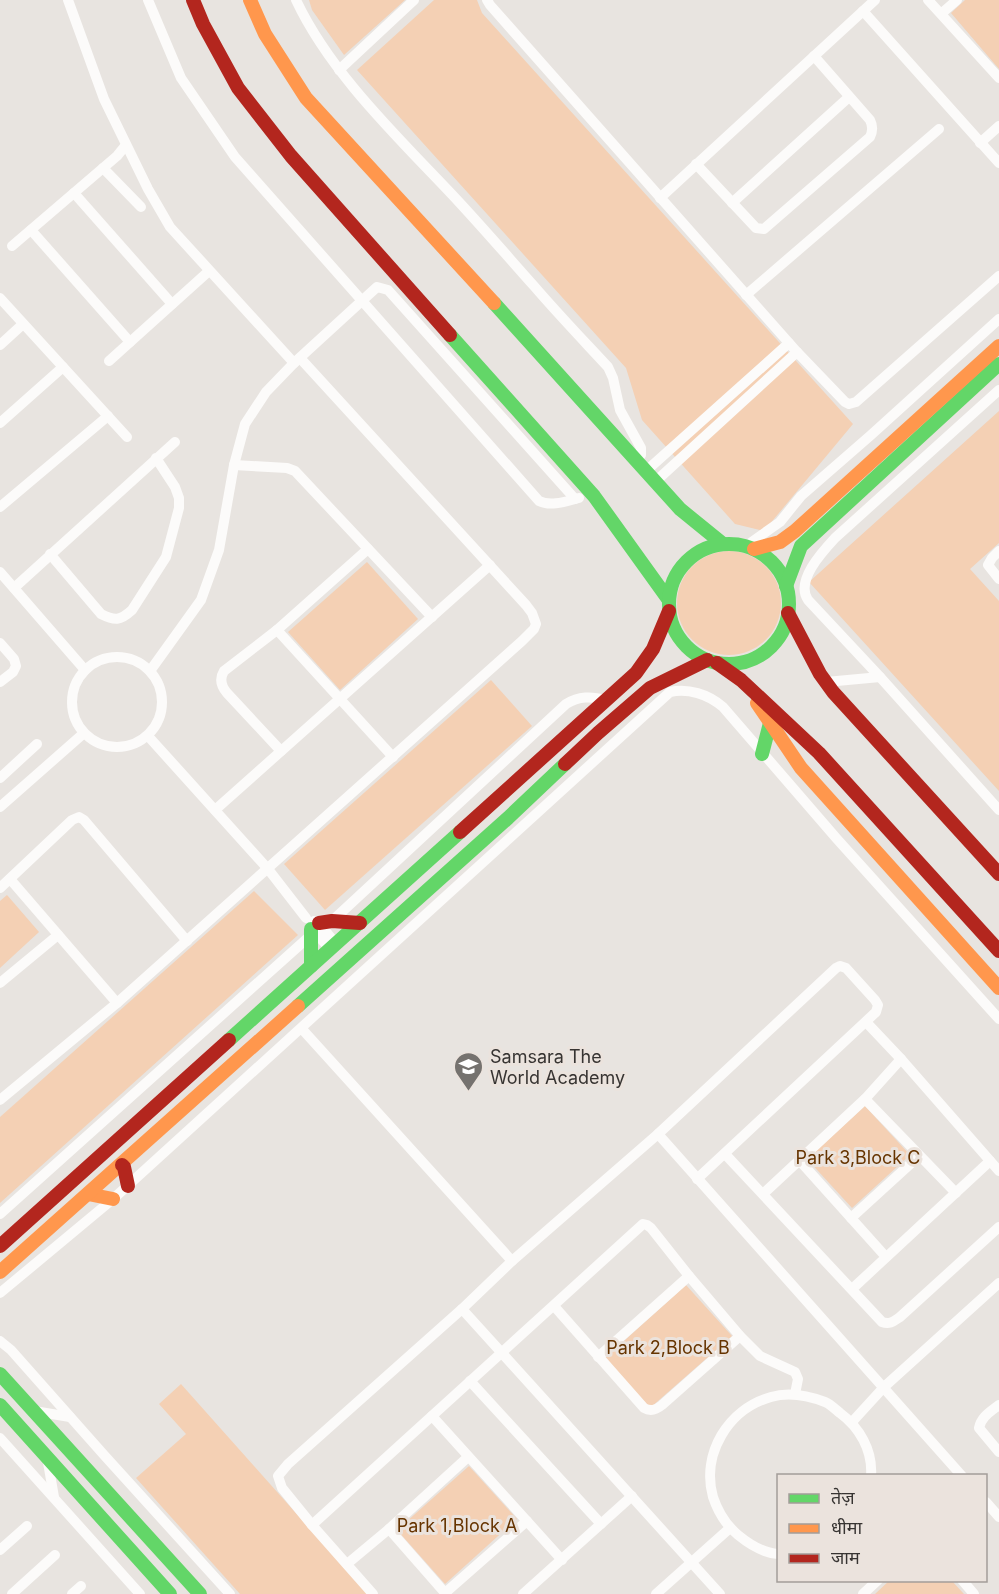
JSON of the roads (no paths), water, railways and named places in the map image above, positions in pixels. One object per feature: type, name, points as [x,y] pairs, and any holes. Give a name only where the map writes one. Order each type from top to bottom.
[{"type":"street","points":[[0,1100],[117,1003],[187,941],[393,758],[534,629],[536,624],[532,614],[490,565],[297,360],[209,271],[170,227],[104,99],[68,0]]},
{"type":"street","points":[[148,0],[182,78],[235,157],[539,501],[551,504],[594,496]]},
{"type":"street","points":[[193,0],[203,24],[238,88],[291,156],[594,496],[668,605],[672,624],[680,640],[687,648],[741,680],[819,753],[999,951]]},
{"type":"street","points":[[250,0],[266,34],[306,98],[680,509],[723,544]]},
{"type":"street","points":[[296,0],[308,25],[339,70],[608,367],[613,378],[620,410],[641,448],[642,465]]},
{"type":"street","points":[[339,70],[414,0]]},
{"type":"street","points":[[487,0],[797,352],[845,402],[853,403],[999,276]]},
{"type":"street","points":[[660,198],[875,0]]},
{"type":"street","points":[[928,0],[999,78]]},
{"type":"street","points":[[942,13],[957,0]]},
{"type":"street","points":[[863,11],[999,164]]},
{"type":"street","points":[[696,164],[756,228],[764,229],[853,153],[870,137],[872,133],[870,120],[814,56]]},
{"type":"street","points":[[732,203],[849,97]]},
{"type":"street","points":[[980,143],[999,126]]},
{"type":"street","points":[[746,294],[939,129]]},
{"type":"street","points":[[12,246],[117,156],[126,145]]},
{"type":"street","points":[[103,168],[141,207]]},
{"type":"street","points":[[74,193],[172,304]]},
{"type":"street","points":[[31,230],[130,342]]},
{"type":"street","points":[[109,361],[209,271]]},
{"type":"street","points":[[150,671],[201,600],[219,550],[234,465],[245,424],[267,392],[297,360],[377,287],[388,290],[575,499]]},
{"type":"street","points":[[0,298],[127,437]]},
{"type":"street","points":[[750,548],[780,522],[801,496],[999,319]]},
{"type":"street","points":[[0,345],[24,324]]},
{"type":"street","points":[[642,465],[789,343]]},
{"type":"street","points":[[0,1246],[636,673],[653,649],[678,570],[694,554],[708,547],[723,544],[750,548],[780,542],[795,531],[999,346]]},
{"type":"street","points":[[656,482],[797,352]]},
{"type":"street","points":[[786,586],[801,546],[999,364]]},
{"type":"street","points":[[0,423],[63,367]]},
{"type":"street","points":[[999,390],[835,538],[817,559],[805,582],[805,595],[808,600],[999,810]]},
{"type":"street","points":[[0,507],[108,416]]},
{"type":"street","points":[[14,588],[175,442]]},
{"type":"street","points":[[50,554],[101,614],[112,620],[124,617],[132,610],[166,557],[179,508],[179,498],[175,487],[156,458]]},
{"type":"street","points":[[234,465],[292,469],[432,617]]},
{"type":"street","points":[[750,548],[772,561],[783,578],[789,613],[825,682],[999,874]]},
{"type":"street","points":[[281,752],[222,687],[221,676],[224,671],[277,630],[368,549]]},
{"type":"street","points":[[999,551],[988,565],[999,579]]},
{"type":"street","points":[[215,810],[490,565]]},
{"type":"street","points":[[0,572],[85,670]]},
{"type":"street","points":[[0,1272],[500,826],[610,722],[650,688],[712,661],[738,663],[763,653],[775,642],[789,613]]},
{"type":"street","points":[[277,630],[393,758]]},
{"type":"street","points":[[0,643],[14,659],[16,666],[13,672],[0,682]]},
{"type":"street","points":[[111,657],[139,662],[150,671],[159,683],[163,697],[162,711],[157,725],[148,736],[136,744],[122,748],[108,747],[95,742],[84,733],[76,722],[72,708],[72,694],[85,670],[111,657]]},
{"type":"street","points":[[825,682],[880,677]]},
{"type":"street","points":[[741,680],[801,768],[999,988]]},
{"type":"street","points":[[0,1293],[128,1186],[670,692],[694,691],[719,703],[999,1019]]},
{"type":"street","points":[[0,1214],[316,925],[566,704],[579,697],[606,700]]},
{"type":"street","points":[[610,722],[609,734],[612,744]]},
{"type":"street","points":[[762,754],[770,723]]},
{"type":"street","points":[[0,807],[84,733]]},
{"type":"street","points":[[148,736],[268,869],[333,947]]},
{"type":"street","points":[[0,778],[37,744]]},
{"type":"street","points":[[0,888],[72,820],[79,817],[84,820],[187,941]]},
{"type":"street","points":[[10,879],[117,1003]]},
{"type":"street","points":[[316,925],[360,923]]},
{"type":"street","points":[[311,966],[316,925]]},
{"type":"street","points":[[0,982],[58,934]]},
{"type":"street","points":[[374,1594],[312,1525],[282,1488],[278,1476],[288,1464],[462,1309],[512,1261],[658,1134],[836,968],[840,966],[846,968],[875,1000],[878,1005],[876,1012],[697,1179]]},
{"type":"street","points":[[867,1022],[999,1171]]},
{"type":"street","points":[[302,1029],[512,1261]]},
{"type":"street","points":[[763,1194],[865,1099],[902,1059]]},
{"type":"street","points":[[865,1099],[956,1192]]},
{"type":"street","points":[[658,1134],[960,1474]]},
{"type":"street","points":[[725,1154],[882,1322],[890,1323],[900,1317],[999,1227]]},
{"type":"street","points":[[850,1218],[919,1156]]},
{"type":"street","points":[[799,1160],[886,1257]]},
{"type":"street","points":[[852,1289],[990,1161]]},
{"type":"street","points":[[122,1165],[128,1186]]},
{"type":"street","points":[[88,1194],[113,1199]]},
{"type":"street","points":[[312,1525],[643,1224],[651,1228],[740,1336],[760,1356],[795,1372],[798,1379],[795,1394]]},
{"type":"street","points":[[598,1357],[689,1276]]},
{"type":"street","points":[[852,1422],[884,1387],[999,1283]]},
{"type":"street","points":[[554,1306],[644,1408],[652,1410],[662,1405],[740,1336]]},
{"type":"street","points":[[462,1309],[720,1594]]},
{"type":"street","points":[[0,1341],[11,1350],[230,1594]]},
{"type":"street","points":[[0,1374],[200,1594]]},
{"type":"street","points":[[470,1381],[601,1524]]},
{"type":"street","points":[[777,1554],[749,1545],[730,1528],[717,1509],[710,1486],[711,1462],[718,1440],[731,1420],[750,1405],[772,1396],[795,1394],[826,1402],[852,1422],[865,1443],[872,1468],[871,1474]]},
{"type":"street","points":[[0,1405],[170,1594]]},
{"type":"street","points":[[999,1405],[980,1421],[980,1428],[999,1452]]},
{"type":"street","points":[[33,1411],[70,1417]]},
{"type":"street","points":[[432,1416],[562,1560]]},
{"type":"street","points":[[0,1438],[140,1594]]},
{"type":"street","points":[[47,1457],[54,1498]]},
{"type":"street","points":[[347,1564],[468,1457]]},
{"type":"street","points":[[523,1594],[632,1496]]},
{"type":"street","points":[[987,1503],[999,1517]]},
{"type":"street","points":[[389,1529],[445,1593],[527,1521]]},
{"type":"street","points":[[0,1551],[27,1526]]},
{"type":"street","points":[[656,1594],[730,1528]]},
{"type":"street","points":[[12,1594],[55,1555]]},
{"type":"street","points":[[863,1594],[877,1582]]},
{"type":"street","points":[[963,1582],[974,1594]]},
{"type":"street","points":[[72,1594],[81,1586]]},
{"type":"place","name":"Samsara The World Academy","points":[[469,1092]]},
{"type":"park label","name":"Park 3,Block C","points":[[858,1157]]},
{"type":"park label","name":"Park 2,Block B","points":[[668,1347]]},
{"type":"park label","name":"Park 1,Block A","points":[[457,1525]]}]
